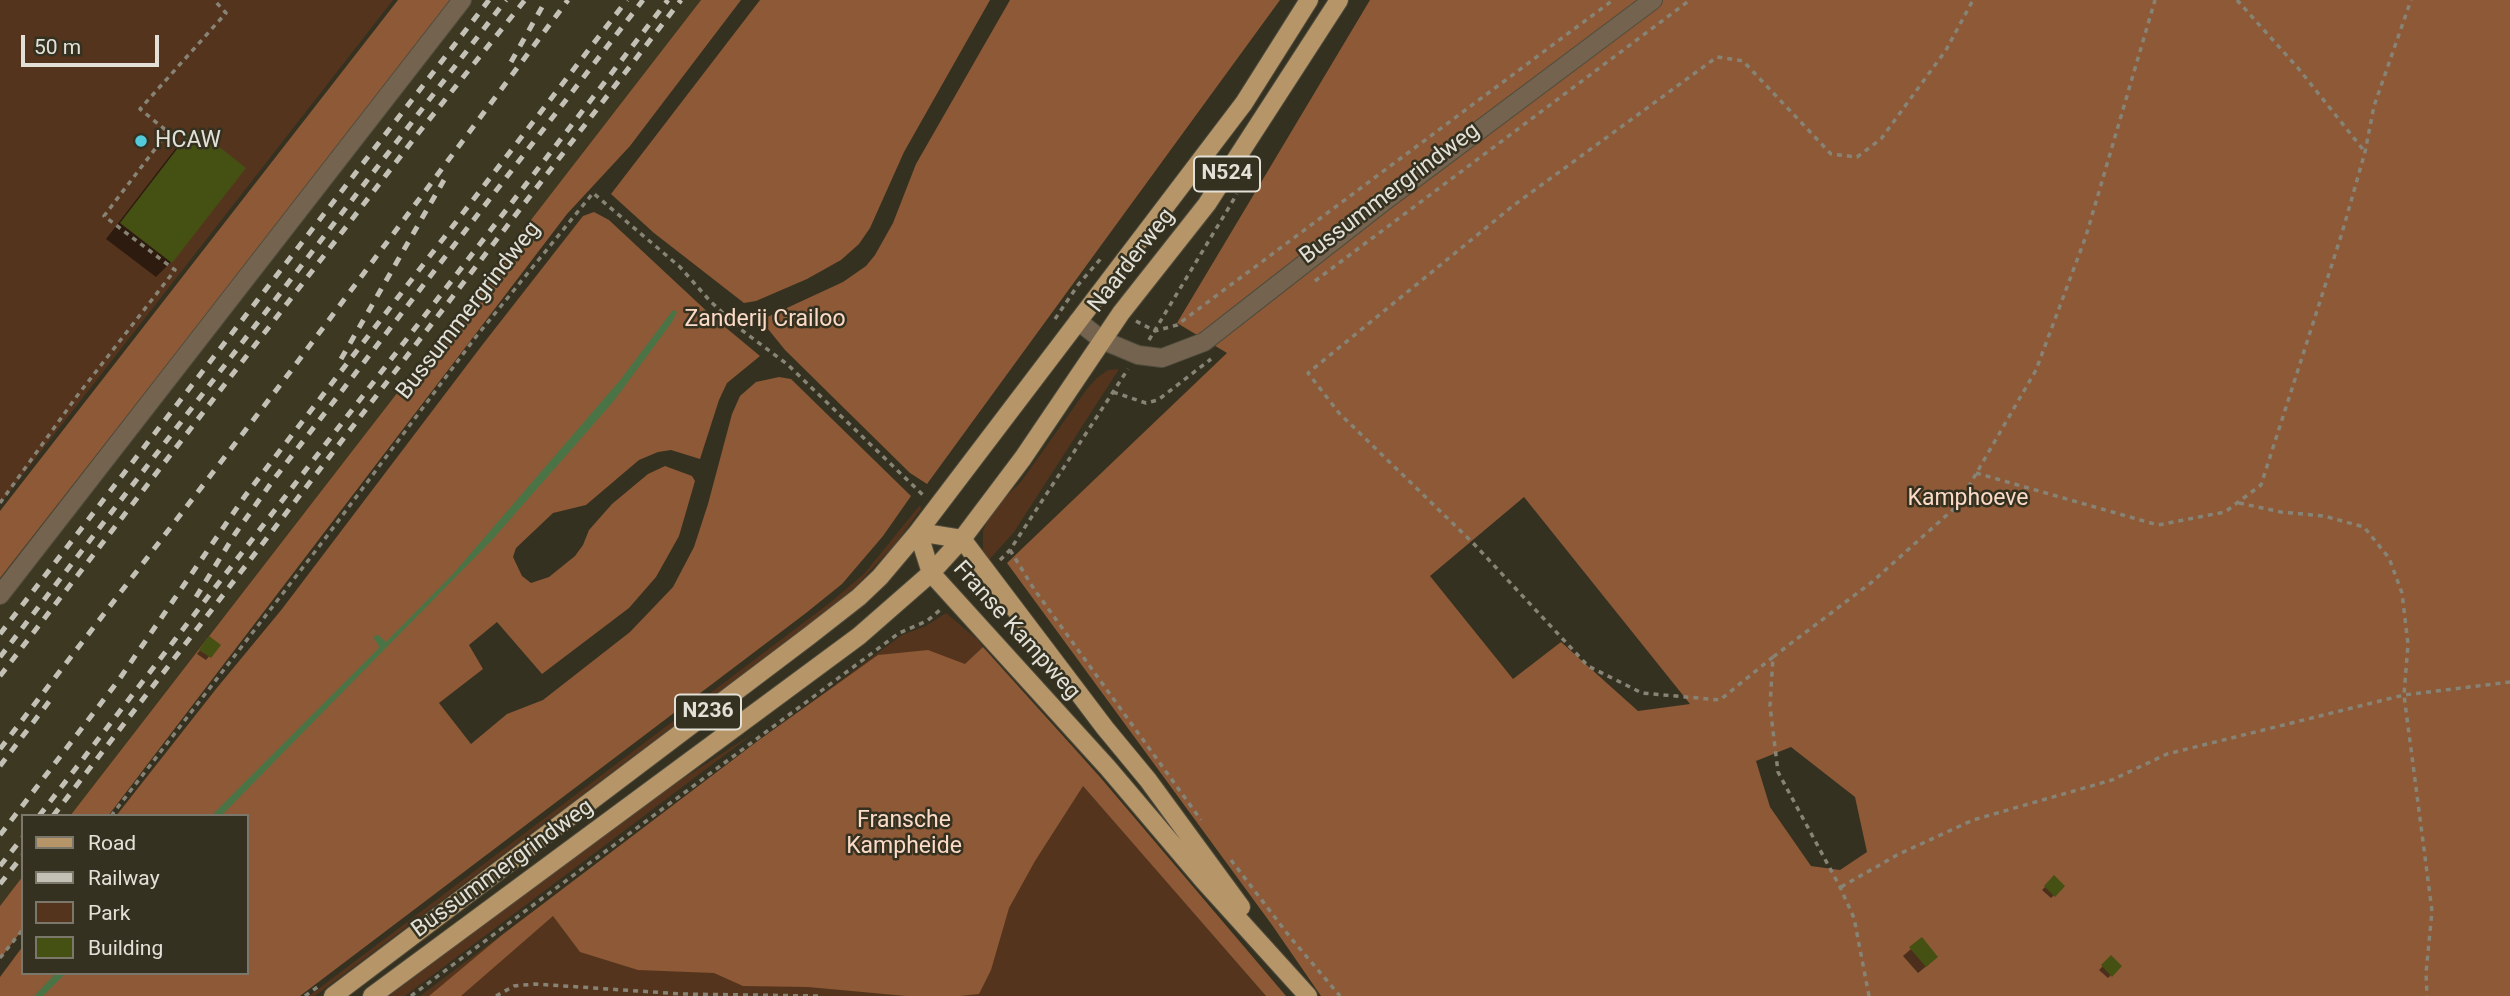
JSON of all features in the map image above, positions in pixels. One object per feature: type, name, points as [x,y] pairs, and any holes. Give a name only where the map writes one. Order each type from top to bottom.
[{"type":"main road","name":"Naarderweg","points":[[1078,321],[1244,103],[1309,0]]},
{"type":"main road","name":"Naarderweg","points":[[1102,340],[1207,204],[1339,0]]},
{"type":"main road","name":"Bussummergrindweg","points":[[330,988],[486,879],[859,597],[897,559],[918,532],[930,502],[1078,321]]},
{"type":"main road","name":"Bussummergrindweg","points":[[372,996],[859,636],[931,573],[962,539],[1023,458],[1102,340]]},
{"type":"main road","name":"Franse Kampweg","points":[[1293,978],[1148,780],[1105,728],[962,539],[918,532],[931,573],[1308,996]]},
{"type":"street","points":[[0,595],[462,0]]},
{"type":"street","name":"Bussummergrindweg","points":[[1078,321],[1102,340],[1138,355],[1162,358],[1204,341],[1386,200],[1653,0]]},
{"type":"path","points":[[0,503],[77,396],[175,270],[104,216],[168,132],[141,109],[226,12],[214,0]]},
{"type":"path","name":"Bussummergrindweg","points":[[1155,331],[1177,325],[1613,0]]},
{"type":"path","name":"Bussummergrindweg","points":[[1314,281],[1690,0]]},
{"type":"path","points":[[1973,0],[1946,50],[1881,139],[1857,157],[1831,154],[1743,61],[1717,57],[1514,205],[1308,373],[1339,413],[1474,544],[1588,666],[1642,693],[1720,700],[1872,582],[1958,505],[2036,370],[2086,236],[2155,0]]},
{"type":"path","points":[[2237,0],[2298,68],[2365,152]]},
{"type":"path","points":[[1976,473],[2158,525],[2225,512],[2261,485],[2342,233],[2365,152],[2374,106],[2411,0]]},
{"type":"path","name":"Bussummergrindweg","points":[[113,814],[475,338],[569,226],[593,193],[680,267],[739,328],[787,364],[930,502]]},
{"type":"path","points":[[1049,328],[1078,285]]},
{"type":"path","points":[[987,572],[1010,550],[1113,392],[1146,403],[1158,400],[1220,352]]},
{"type":"path","points":[[916,506],[930,502]]},
{"type":"path","points":[[2238,503],[2281,512],[2324,516],[2364,527],[2389,558],[2402,593],[2407,645],[2404,695],[2432,911],[2426,973],[2427,996]]},
{"type":"path","name":"Franse Kampweg","points":[[1010,550],[1034,589],[1201,820]]},
{"type":"path","name":"Bussummergrindweg","points":[[411,996],[753,739],[900,633],[927,621],[954,598]]},
{"type":"path","points":[[1773,657],[1770,706],[1778,772],[1854,918],[1869,996]]},
{"type":"path","points":[[1840,887],[1973,820],[2112,780],[2167,754],[2404,695],[2510,682]]},
{"type":"path","points":[[1225,852],[1290,937],[1340,996]]},
{"type":"path","points":[[0,958],[21,932]]},
{"type":"path","points":[[496,996],[514,986],[535,984],[682,994],[818,996]]},
{"type":"path","points":[[305,996],[330,988]]},
{"type":"shaded area","points":[[452,0],[701,0],[72,814],[21,814],[21,879],[0,906],[0,578]]},
{"type":"shaded area","points":[[673,310],[677,312],[613,402],[492,540],[223,814],[213,814],[378,649],[373,637],[378,635],[386,642],[453,574],[621,379]]},
{"type":"shaded area","points":[[54,975],[64,975],[43,996],[34,996]]},
{"type":"green space","name":"HCAW","points":[[0,0],[393,0],[0,504]]},
{"type":"green space","points":[[398,0],[452,0],[0,578],[0,511]]},
{"type":"green space","points":[[701,0],[741,0],[630,146],[567,214],[110,814],[72,814]]},
{"type":"green space","points":[[760,0],[990,0],[904,152],[870,228],[859,244],[841,260],[807,279],[756,301],[744,303],[654,233],[611,194]]},
{"type":"green space","name":"Zanderij Crailoo","points":[[1010,0],[1280,0],[927,484],[910,473],[785,350],[763,319],[843,282],[866,266],[875,255],[893,223],[916,164]]},
{"type":"green space","name":"Kamphoeve","points":[[1370,0],[2510,0],[2510,996],[1321,996],[1007,563],[1227,353],[1177,323]],"holes":[[[1524,497],[1690,704],[1638,711],[1561,642],[1513,679],[1430,576]],[[1791,747],[1855,797],[1867,852],[1840,870],[1811,866],[1770,807],[1756,761]]]},
{"type":"green space","points":[[594,212],[609,220],[713,317],[760,356],[727,383],[700,459],[671,450],[639,460],[586,505],[553,513],[516,548],[513,557],[522,576],[531,583],[549,577],[575,556],[589,530],[612,504],[648,474],[665,466],[692,476],[695,481],[679,536],[656,577],[629,608],[542,674],[497,622],[469,645],[483,669],[439,703],[471,744],[507,714],[543,700],[630,632],[673,587],[694,547],[732,414],[740,396],[756,382],[779,377],[791,379],[911,496],[883,536],[842,584],[806,613],[300,996],[0,996],[0,977],[21,949],[21,975],[248,975],[248,814],[118,814],[282,609],[583,216]]},
{"type":"green space","points":[[1119,369],[1014,532],[988,561],[983,550],[983,531],[992,510],[1020,483],[1087,389],[1108,370]]},
{"type":"green space","points":[[920,505],[921,509],[895,544],[856,586],[818,617],[315,996],[309,996],[831,602],[864,574]]},
{"type":"green space","name":"Fransche Kampheide","points":[[946,613],[983,647],[966,664],[1083,786],[1266,996],[420,996],[902,635],[926,626]]},
{"type":"green space","name":"Fransche Kampheide","points":[[983,647],[1100,777],[1286,996],[1266,996],[1083,786],[1035,861],[1009,908],[991,970],[979,994],[906,996],[808,987],[743,986],[714,973],[638,970],[580,952],[553,916],[461,996],[429,996],[502,935],[759,740],[878,655],[928,650],[965,664]]},
{"type":"green space","points":[[754,733],[405,996],[389,996],[659,794]]},
{"type":"green space","points":[[21,879],[21,932],[0,959],[0,906]]},
{"type":"building","points":[[194,127],[246,168],[172,263],[120,223]]},
{"type":"building","points":[[209,636],[221,645],[211,658],[199,650]]},
{"type":"building","points":[[2054,875],[2065,886],[2055,897],[2044,886]]},
{"type":"building","points":[[1922,937],[1938,957],[1926,967],[1909,947]]},
{"type":"building","points":[[2111,955],[2122,966],[2112,977],[2101,965]]},
{"type":"railway","points":[[0,634],[489,0]]},
{"type":"railway","points":[[0,657],[506,0]]},
{"type":"railway","points":[[0,676],[420,131],[525,0]]},
{"type":"railway","points":[[511,62],[546,0]]},
{"type":"railway","points":[[0,749],[284,380],[568,0]]},
{"type":"railway","points":[[0,835],[118,681],[245,496],[627,0]]},
{"type":"railway","points":[[196,597],[235,534],[274,479],[643,0]]},
{"type":"railway","points":[[41,814],[668,0]]},
{"type":"railway","points":[[55,814],[681,0]]},
{"type":"railway","points":[[341,359],[444,180]]},
{"type":"railway","points":[[0,766],[54,695]]},
{"type":"railway","points":[[0,866],[21,840]]},
{"type":"railway","points":[[0,884],[21,858]]},
{"type":"place","name":"HCAW","points":[[141,141]]}]
